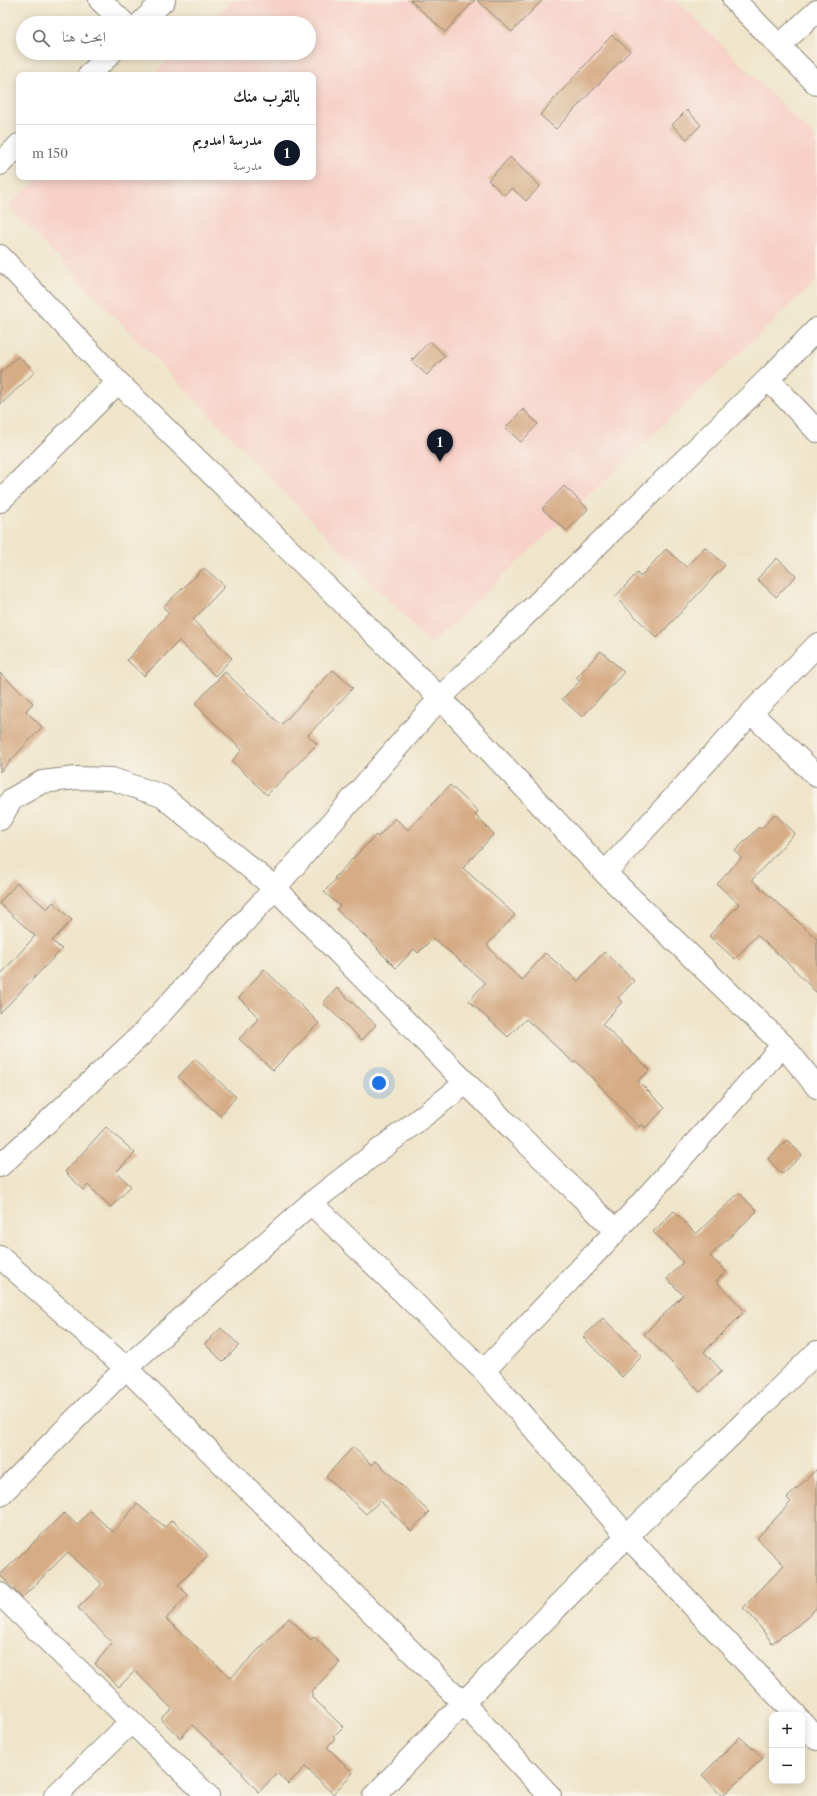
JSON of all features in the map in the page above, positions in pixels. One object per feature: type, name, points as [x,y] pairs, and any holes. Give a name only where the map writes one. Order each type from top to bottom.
[{"type":"street","points":[[100,0],[117,16]]},
{"type":"street","points":[[148,16],[164,0]]},
{"type":"street","points":[[734,0],[817,84]]},
{"type":"street","points":[[780,45],[817,11]]},
{"type":"street","points":[[92,72],[104,60]]},
{"type":"street","points":[[0,164],[16,148]]},
{"type":"street","points":[[0,256],[118,382],[440,698],[605,873],[783,1045],[817,1087]]},
{"type":"street","points":[[0,1166],[141,1035],[275,888],[440,698],[768,379],[817,329]]},
{"type":"street","points":[[768,379],[817,431]]},
{"type":"street","points":[[0,501],[118,382]]},
{"type":"street","points":[[605,873],[751,712],[817,645]]},
{"type":"street","points":[[751,712],[817,776]]},
{"type":"street","points":[[0,819],[12,799],[42,782],[76,778],[112,779],[162,796],[275,888],[466,1083],[616,1231]]},
{"type":"street","points":[[484,1372],[616,1231],[783,1045]]},
{"type":"street","points":[[0,1495],[126,1368],[311,1203],[466,1083]]},
{"type":"street","points":[[311,1203],[484,1372],[627,1536],[807,1723]]},
{"type":"street","points":[[0,1257],[126,1368],[463,1703],[550,1796]]},
{"type":"street","points":[[374,1796],[627,1536],[817,1352]]},
{"type":"street","points":[[0,1594],[208,1796]]},
{"type":"street","points":[[55,1796],[131,1722]]},
{"type":"shaded area","points":[[235,0],[676,0],[817,139],[817,280],[431,644],[8,206],[37,180],[316,180],[316,72],[155,72],[168,60],[316,60],[316,16],[217,16]]},
{"type":"building","points":[[410,0],[475,0],[445,32]]},
{"type":"building","points":[[477,0],[542,0],[512,32]]},
{"type":"building","points":[[612,35],[630,51],[556,129],[540,115]]},
{"type":"building","points":[[687,110],[701,125],[687,139],[672,125]]},
{"type":"building","points":[[510,157],[540,186],[526,201],[512,188],[504,195],[488,180]]},
{"type":"building","points":[[430,341],[445,356],[427,375],[411,361]]},
{"type":"building","points":[[18,356],[35,372],[0,405],[0,373]]},
{"type":"building","points":[[523,409],[538,424],[521,442],[505,428]]},
{"type":"building","points":[[564,486],[588,509],[567,531],[542,509]]},
{"type":"building","points":[[705,547],[725,565],[657,638],[615,597],[637,573],[640,577],[666,549],[686,567]]},
{"type":"building","points":[[777,558],[796,576],[776,597],[757,579]]},
{"type":"building","points":[[204,568],[225,586],[193,620],[232,658],[215,676],[179,641],[144,676],[127,660],[169,613],[163,607]]},
{"type":"building","points":[[601,651],[624,672],[582,717],[562,699],[580,681],[576,678]]},
{"type":"building","points":[[333,670],[353,688],[308,735],[317,744],[267,795],[232,761],[242,750],[195,704],[225,672],[281,725]]},
{"type":"building","points":[[0,673],[33,703],[26,711],[42,727],[0,772]]},
{"type":"building","points":[[450,785],[478,811],[475,815],[494,834],[463,868],[515,915],[487,945],[502,962],[522,980],[545,953],[578,981],[604,952],[634,981],[618,998],[622,1002],[602,1024],[650,1070],[638,1081],[665,1108],[645,1128],[642,1124],[639,1127],[576,1061],[574,1063],[526,1019],[508,1037],[469,1001],[485,983],[436,940],[435,941],[432,939],[418,953],[414,949],[396,968],[377,949],[378,948],[336,909],[340,906],[324,892],[336,879],[334,878],[376,835],[378,837],[395,818],[408,830]]},
{"type":"building","points":[[775,814],[795,833],[752,880],[817,939],[817,993],[791,966],[757,935],[735,959],[709,936],[739,904],[717,884],[741,858],[735,851],[759,827],[761,829]]},
{"type":"building","points":[[17,883],[47,909],[53,902],[72,920],[52,941],[62,949],[0,1013],[0,975],[35,936],[0,904],[0,902]]},
{"type":"building","points":[[264,969],[319,1023],[273,1070],[239,1039],[259,1018],[239,998]]},
{"type":"building","points":[[337,988],[376,1025],[362,1040],[323,1003]]},
{"type":"building","points":[[195,1059],[236,1097],[220,1116],[178,1077]]},
{"type":"building","points":[[106,1127],[135,1153],[116,1172],[131,1186],[111,1207],[88,1185],[84,1190],[65,1172]]},
{"type":"building","points":[[787,1140],[802,1155],[782,1174],[768,1159]]},
{"type":"building","points":[[739,1193],[757,1211],[710,1256],[726,1272],[716,1281],[745,1311],[704,1352],[722,1371],[700,1392],[644,1334],[683,1295],[667,1279],[683,1262],[653,1232],[674,1211],[696,1234]]},
{"type":"building","points":[[603,1318],[642,1356],[622,1377],[583,1337]]},
{"type":"building","points":[[221,1328],[239,1345],[223,1362],[205,1344]]},
{"type":"building","points":[[353,1447],[372,1465],[376,1461],[429,1512],[411,1531],[380,1501],[366,1514],[326,1476]]},
{"type":"building","points":[[817,1469],[817,1607],[804,1621],[772,1643],[755,1620],[743,1608],[784,1565],[757,1538],[791,1502],[787,1498]]},
{"type":"building","points":[[137,1504],[165,1527],[172,1520],[208,1555],[178,1585],[188,1595],[166,1619],[231,1678],[289,1618],[311,1640],[314,1637],[340,1662],[311,1692],[313,1694],[311,1696],[343,1727],[333,1737],[335,1739],[327,1747],[353,1773],[333,1794],[305,1767],[288,1784],[277,1773],[259,1792],[242,1774],[243,1773],[192,1725],[180,1738],[161,1719],[172,1709],[135,1671],[119,1687],[95,1664],[112,1643],[78,1608],[102,1584],[68,1552],[22,1598],[0,1575],[64,1513],[77,1525],[90,1511],[113,1532]]},
{"type":"building","points":[[740,1737],[763,1758],[722,1796],[702,1775]]},
{"type":"place","name":"مدرسة امدويم","points":[[440,462]]}]
